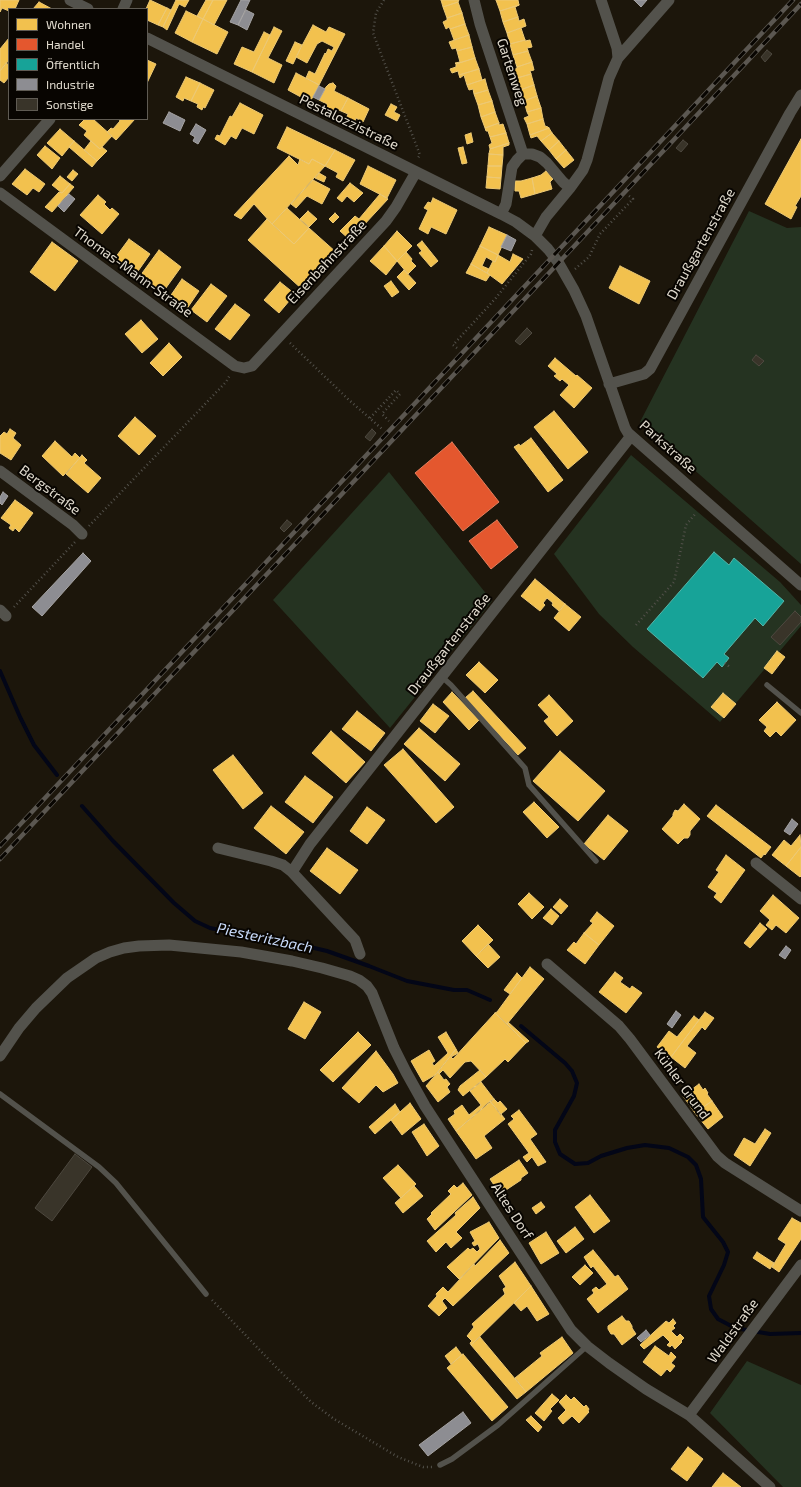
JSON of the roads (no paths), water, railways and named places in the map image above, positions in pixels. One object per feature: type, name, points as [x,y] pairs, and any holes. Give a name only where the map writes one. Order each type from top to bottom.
[{"type":"street","points":[[70,0],[86,8]]},
{"type":"street","name":"Gartenweg","points":[[474,0],[480,24],[523,154]]},
{"type":"street","points":[[601,0],[617,48],[618,58]]},
{"type":"street","points":[[535,236],[548,213],[577,180],[587,160],[609,78],[618,58],[669,0]]},
{"type":"street","name":"Pestalozzistraße","points":[[148,38],[516,222],[535,236],[551,252],[567,276],[574,290]]},
{"type":"street","name":"Draußgartenstraße","points":[[609,384],[644,374],[650,369],[801,95]]},
{"type":"street","points":[[0,176],[49,120]]},
{"type":"street","points":[[501,214],[506,204],[512,167],[523,154],[532,154],[540,157],[570,188]]},
{"type":"street","name":"Eisenbahnstraße","points":[[252,366],[386,221],[396,208],[414,171]]},
{"type":"street","name":"Thomas-Mann-Straße","points":[[0,193],[235,366],[244,368],[252,366]]},
{"type":"street","name":"Parkstraße","points":[[574,290],[586,316],[625,428],[631,436],[801,585]]},
{"type":"street","name":"Draußgartenstraße","points":[[292,872],[310,844],[631,436]]},
{"type":"street","name":"Bergstraße","points":[[0,471],[74,525],[82,534]]},
{"type":"street","points":[[218,848],[283,865],[292,872],[355,940],[360,954]]},
{"type":"street","points":[[756,863],[801,899]]},
{"type":"street","name":"Altes Dorf","points":[[0,1056],[36,1008],[67,978],[96,958],[124,948],[144,945],[169,945],[241,952],[292,961],[336,972],[359,980],[367,986],[372,993],[397,1054],[425,1106],[571,1330],[587,1346],[646,1389],[689,1415],[770,1487]]},
{"type":"street","name":"Kühler Grund","points":[[547,964],[619,1026],[717,1156],[725,1163],[801,1211]]},
{"type":"street","name":"Waldstraße","points":[[689,1415],[801,1265]]},
{"type":"lane","points":[[442,677],[451,685],[525,768],[530,785],[596,861]]},
{"type":"lane","points":[[767,685],[801,713]]},
{"type":"lane","points":[[0,1094],[99,1167],[116,1183],[206,1294]]},
{"type":"lane","points":[[440,1465],[452,1459],[498,1425],[587,1346]]},
{"type":"waterway","name":"Piesteritzbach","points":[[0,671],[34,745],[57,775]]},
{"type":"waterway","name":"Piesteritzbach","points":[[82,806],[113,841],[174,903],[195,921],[210,928],[250,935],[277,942],[284,941],[327,951],[407,981],[454,990],[467,990],[490,1000]]},
{"type":"waterway","name":"Piesteritzbach","points":[[521,1026],[565,1063],[572,1071],[577,1083],[574,1096],[555,1130],[555,1142],[560,1154],[575,1164],[588,1163],[601,1156],[627,1148],[645,1145],[669,1148],[688,1157],[696,1165],[701,1179],[703,1217],[723,1242],[728,1252],[724,1265],[709,1296],[711,1309],[718,1319],[735,1328],[770,1334],[801,1333]]},
{"type":"railway","points":[[0,846],[793,0]]},
{"type":"railway","points":[[0,859],[801,4]]}]
